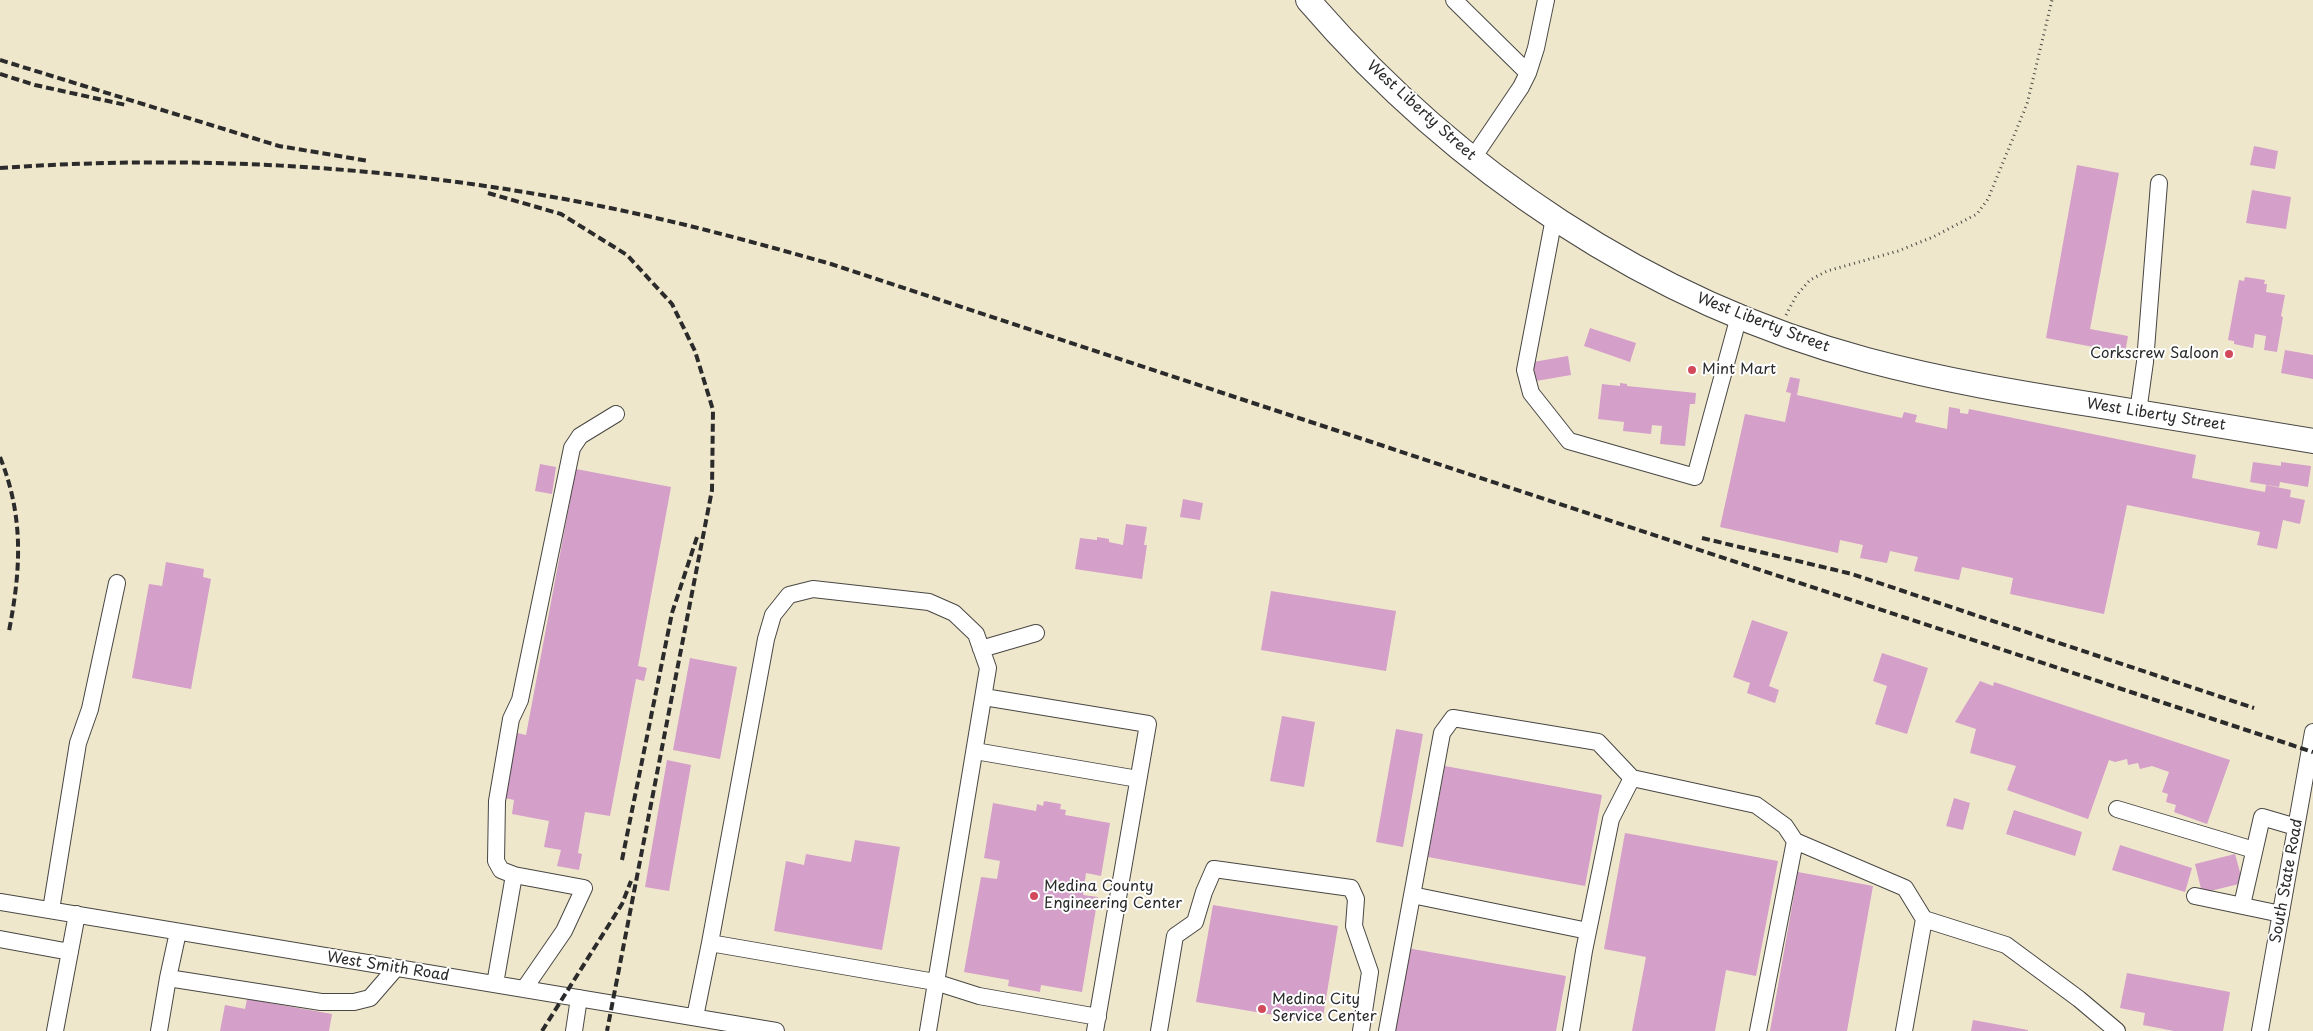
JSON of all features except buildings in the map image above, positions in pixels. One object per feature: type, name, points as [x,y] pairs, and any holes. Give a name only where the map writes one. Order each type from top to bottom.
[{"type":"highway","name":"West Liberty Street","points":[[1308,0],[1356,52],[1405,100],[1526,200],[1622,260],[1689,294],[1739,316],[1778,332],[1866,360],[1931,375],[2003,390],[2313,441]]},
{"type":"street","points":[[1454,0],[1528,72]]},
{"type":"street","points":[[1473,158],[1521,87],[1528,72],[1536,48],[1546,0]]},
{"type":"street","points":[[2138,412],[2145,362],[2159,184]]},
{"type":"street","points":[[1554,218],[1525,370],[1531,393],[1569,442],[1695,477],[1739,316]]},
{"type":"street","points":[[524,989],[564,931],[584,888],[514,875],[501,870],[496,861],[497,801],[511,719],[520,700],[572,448],[580,436],[616,414]]},
{"type":"street","points":[[51,910],[78,743],[90,709],[117,582]]},
{"type":"street","points":[[702,1023],[710,943],[766,639],[773,615],[789,595],[813,588],[928,602],[954,613],[976,634],[988,668],[928,1031]]},
{"type":"street","points":[[981,649],[1036,633]]},
{"type":"street","points":[[710,943],[936,982],[979,996],[1096,1024],[1148,724],[984,697]]},
{"type":"street","points":[[1387,1031],[1442,733],[1453,718],[1598,742],[1632,778],[1756,805],[1785,826],[1794,840],[1905,888],[1924,919],[2006,945],[2079,999],[2117,1031]]},
{"type":"street","name":"South State Road","points":[[2260,1031],[2313,732]]},
{"type":"street","points":[[975,751],[1138,779]]},
{"type":"street","points":[[1571,1031],[1588,931],[1611,819],[1632,778]]},
{"type":"street","points":[[2117,809],[2254,850]]},
{"type":"street","points":[[2242,905],[2262,817],[2296,827]]},
{"type":"street","points":[[1758,1031],[1794,840]]},
{"type":"street","points":[[1159,1031],[1175,936],[1194,922],[1214,869],[1351,888],[1356,899],[1354,926],[1370,972],[1361,1031]]},
{"type":"street","points":[[495,984],[514,875]]},
{"type":"street","points":[[1412,896],[1588,931]]},
{"type":"street","points":[[2194,896],[2281,914]]},
{"type":"street","name":"West Smith Road","points":[[0,902],[579,998],[702,1023],[776,1031]]},
{"type":"street","points":[[55,1031],[77,914]]},
{"type":"street","points":[[1904,1031],[1924,919]]},
{"type":"street","points":[[158,1031],[178,932]]},
{"type":"street","points":[[0,939],[70,952]]},
{"type":"street","points":[[168,978],[321,1002],[354,1002],[370,998],[396,968]]},
{"type":"street","points":[[574,1031],[579,998]]},
{"type":"path","points":[[1778,332],[1796,296],[1810,280],[1827,271],[1898,251],[1933,238],[1977,214],[1988,199],[2027,104],[2052,0]]},
{"type":"railway","points":[[0,60],[279,146],[369,161]]},
{"type":"railway","points":[[0,74],[35,85],[126,105]]},
{"type":"railway","points":[[0,168],[160,162],[321,168],[401,175],[481,185],[560,198],[711,231],[831,264],[2313,752]]},
{"type":"railway","points":[[488,193],[561,214],[627,255],[672,304],[695,351],[713,410],[712,490],[607,1031]]},
{"type":"railway","points":[[0,457],[8,479],[17,522],[18,565],[9,631]]},
{"type":"railway","points":[[622,860],[672,613],[697,537]]},
{"type":"railway","points":[[1702,538],[1852,574],[2254,708]]},
{"type":"railway","points":[[542,1031],[622,904],[631,881]]},
{"type":"place","name":"Corkscrew Saloon","points":[[2229,354]]},
{"type":"place","name":"Mint Mart","points":[[1692,370]]},
{"type":"place","name":"Medina County Engineering Center","points":[[1034,896]]},
{"type":"place","name":"Medina City Service Center","points":[[1262,1009]]}]
